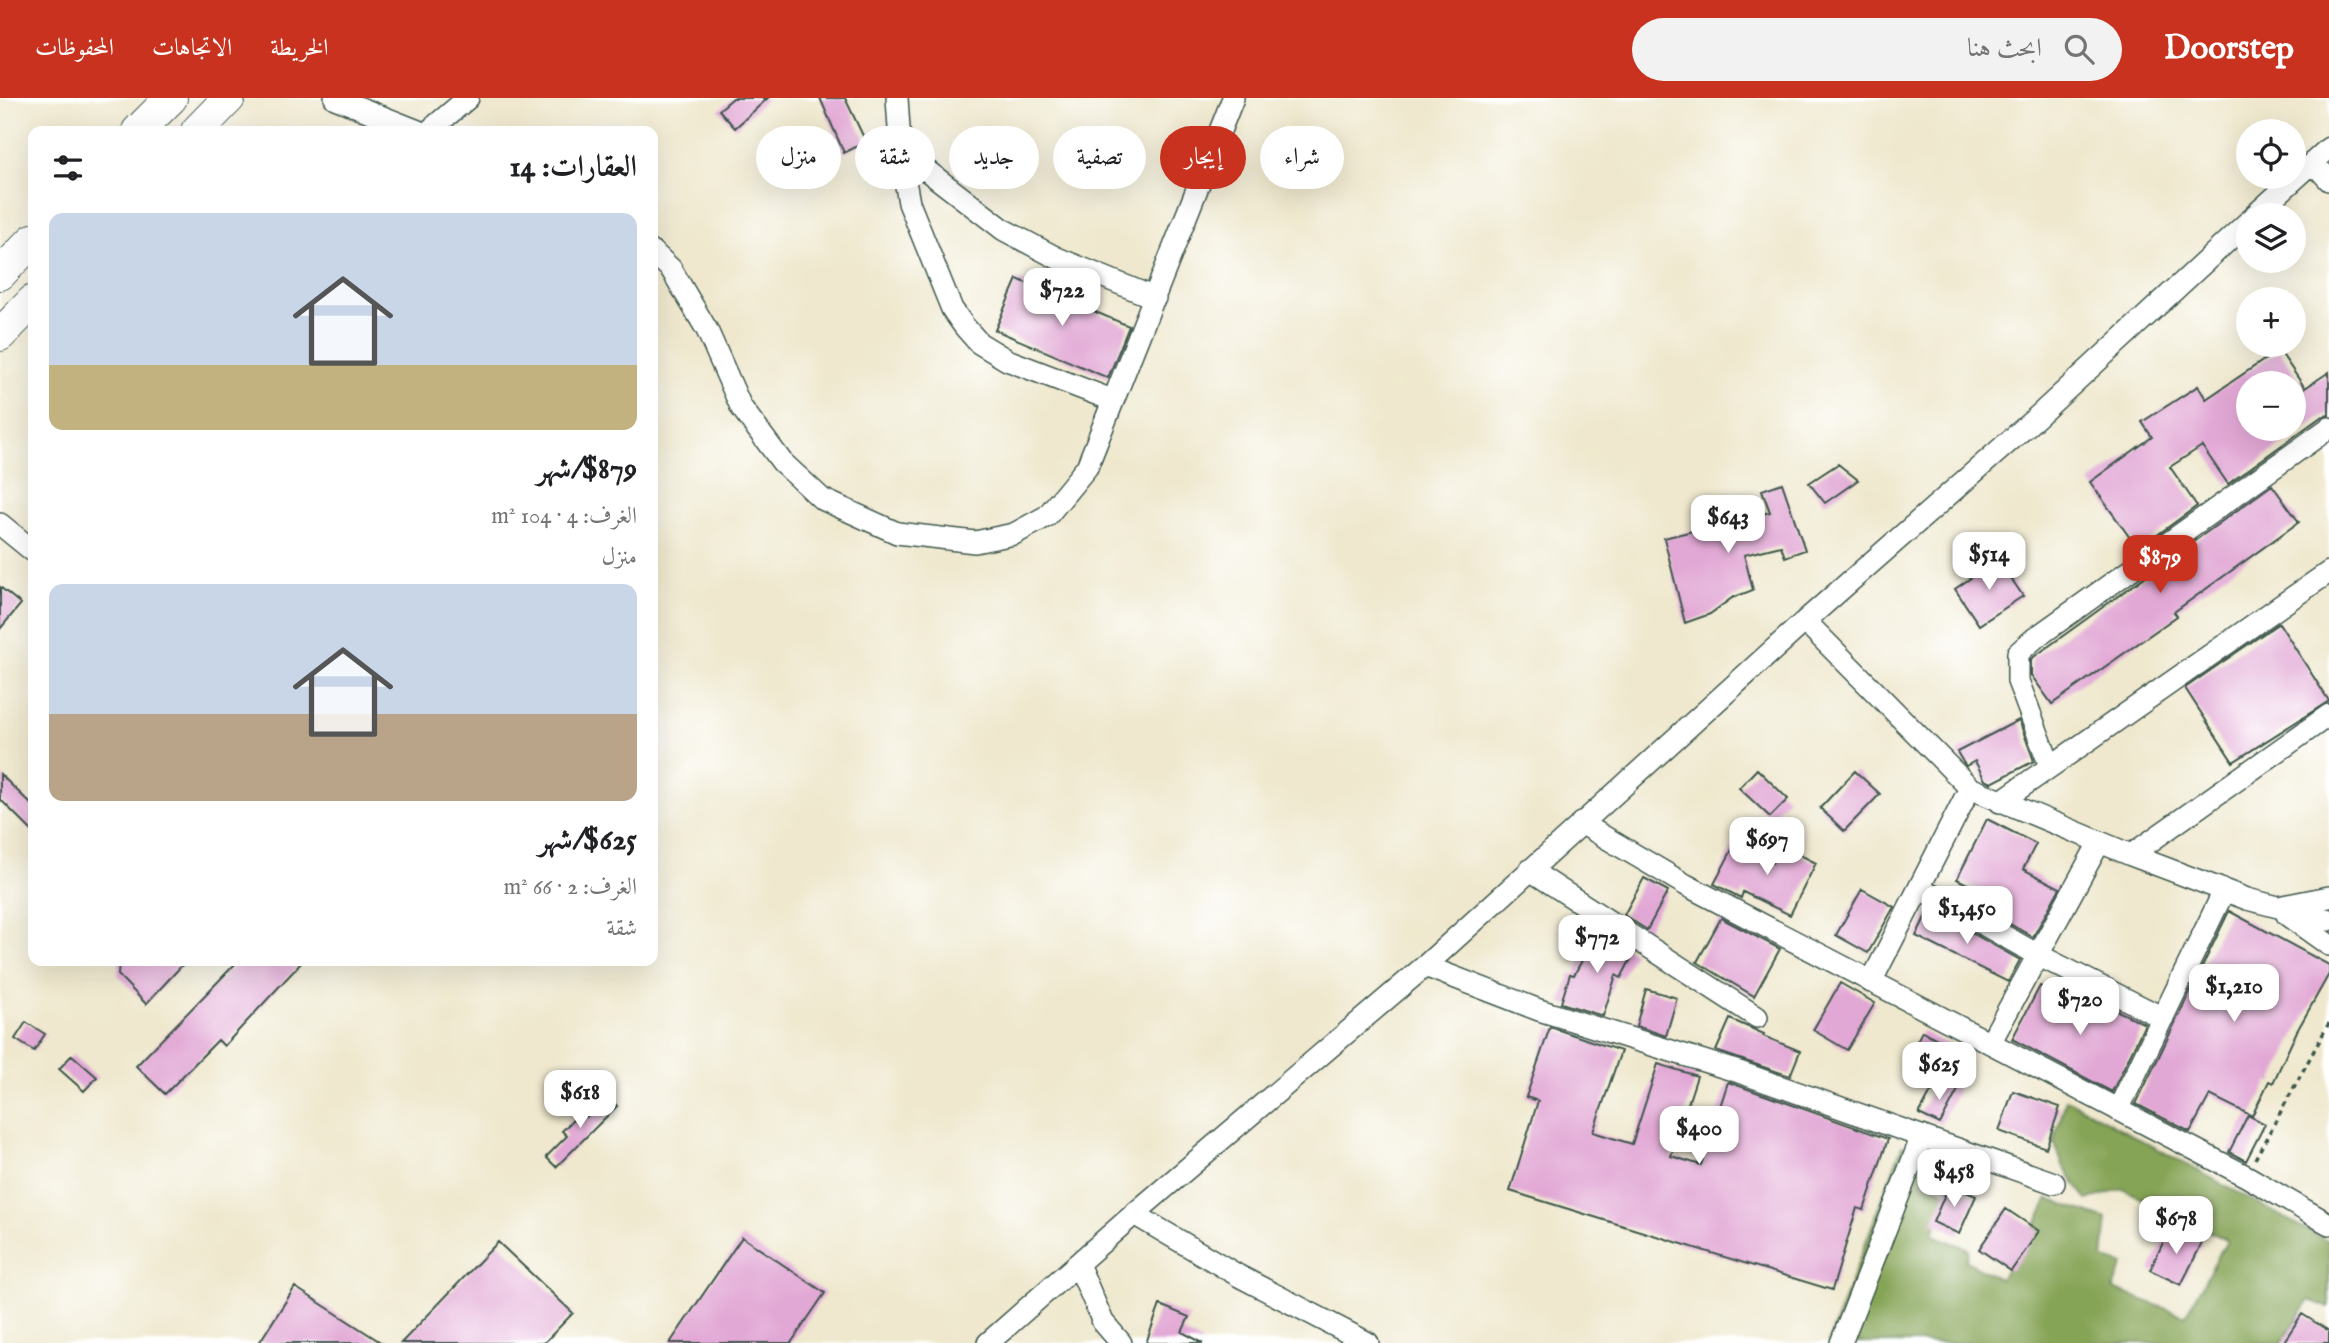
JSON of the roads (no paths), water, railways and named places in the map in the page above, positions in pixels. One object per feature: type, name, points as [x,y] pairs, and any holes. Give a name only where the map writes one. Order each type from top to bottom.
[{"type":"highway","points":[[202,126],[229,98]]},
{"type":"highway","points":[[0,274],[28,245]]},
{"type":"highway","points":[[0,335],[28,306]]},
{"type":"street","points":[[335,98],[405,126]]},
{"type":"street","points":[[435,126],[468,98]]},
{"type":"street","points":[[897,98],[899,126]]},
{"type":"street","points":[[658,257],[671,269],[707,330],[741,407],[782,462],[822,499],[897,533],[975,542],[1014,534],[1047,516],[1087,467],[1233,98]]},
{"type":"street","points":[[2269,203],[2321,155],[2329,180]]},
{"type":"street","points":[[935,177],[1004,230],[1057,258],[1155,298]]},
{"type":"street","points":[[907,189],[909,203],[952,309],[979,342],[1007,360],[1112,400]]},
{"type":"street","points":[[988,1343],[1134,1214],[1425,966],[1805,621],[2038,416],[2236,233]]},
{"type":"street","points":[[2050,766],[2018,681],[2018,653],[2329,428]]},
{"type":"street","points":[[0,524],[28,547]]},
{"type":"street","points":[[2000,802],[2329,572]]},
{"type":"street","points":[[1805,621],[1970,788],[2224,891],[2329,920]]},
{"type":"street","points":[[2131,855],[2329,715]]},
{"type":"street","points":[[1871,982],[1970,788]]},
{"type":"street","points":[[1581,823],[1686,885],[2246,1176],[2329,1224]]},
{"type":"street","points":[[1990,1044],[2099,842]]},
{"type":"street","points":[[1530,870],[1757,1017]]},
{"type":"street","points":[[1919,888],[2038,955],[2163,1018]]},
{"type":"street","points":[[2118,1110],[2224,891]]},
{"type":"street","points":[[2277,907],[2329,897]]},
{"type":"street","points":[[2277,907],[2329,945]]},
{"type":"street","points":[[1425,966],[1539,1010],[1739,1072],[2054,1182]]},
{"type":"street","points":[[1841,1343],[1922,1136]]},
{"type":"street","points":[[1134,1214],[1239,1276],[1368,1343]]},
{"type":"street","points":[[1078,1264],[1103,1322],[1121,1343]]}]
